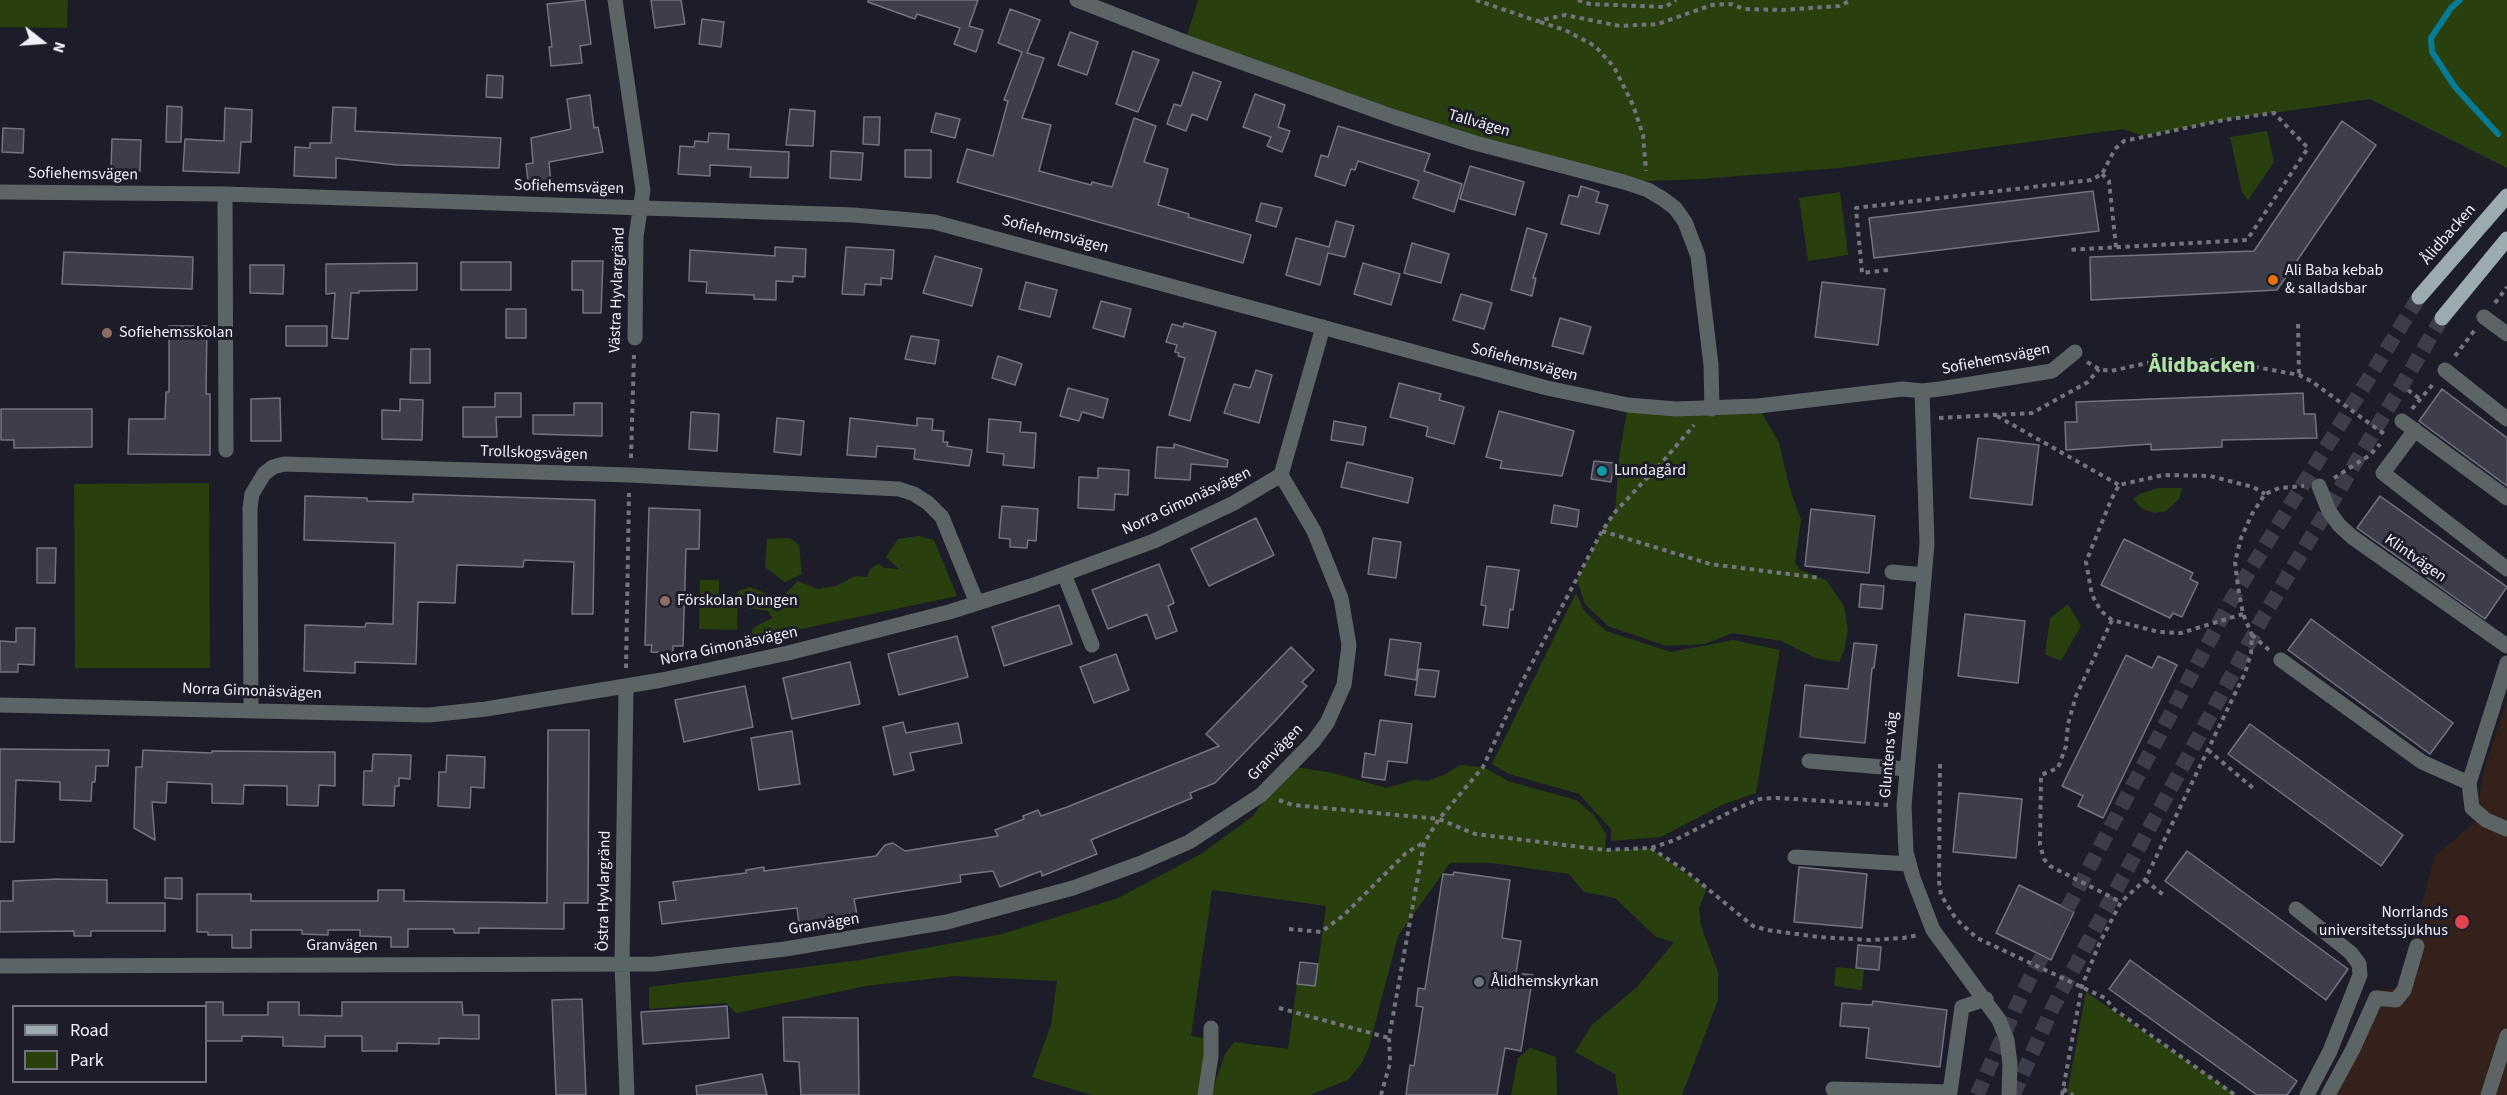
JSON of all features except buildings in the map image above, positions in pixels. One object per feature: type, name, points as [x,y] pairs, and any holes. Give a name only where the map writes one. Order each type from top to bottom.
[{"type":"main road","name":"Ålidbacken","points":[[2419,297],[2507,196]]},
{"type":"main road","points":[[2442,318],[2507,239]]},
{"type":"street","name":"Västra Hyvlargränd","points":[[615,0],[643,190],[636,237],[635,338]]},
{"type":"street","name":"Tallvägen","points":[[1077,0],[1185,42],[1394,117],[1648,190],[1675,208],[1692,238],[1701,278],[1711,365],[1712,409]]},
{"type":"street","name":"Sofiehemsvägen","points":[[0,192],[225,194],[854,215],[934,222],[1590,399],[1628,405],[1712,409],[1758,406],[1903,389],[1922,391],[2052,371],[2075,352]]},
{"type":"street","points":[[225,194],[226,450]]},
{"type":"street","points":[[2484,317],[2507,334]]},
{"type":"street","points":[[1281,475],[1323,327]]},
{"type":"street","points":[[2445,370],[2507,419]]},
{"type":"street","name":"Gluntens väg","points":[[1922,391],[1927,511],[1924,575],[1904,806],[1905,852],[1933,930],[1986,999],[1999,1020],[2007,1040],[2010,1064],[2008,1095]]},
{"type":"street","points":[[2402,421],[2507,498]]},
{"type":"street","points":[[2415,430],[2383,473],[2507,569]]},
{"type":"street","name":"Trollskogsvägen","points":[[252,709],[250,508],[257,483],[273,467],[284,464],[629,475],[899,489],[914,494],[928,503],[942,517],[977,603]]},
{"type":"street","name":"Norra Gimonäsvägen","points":[[0,705],[252,709],[429,715],[486,709],[626,687],[788,653],[977,603],[1154,541],[1234,503],[1281,475]]},
{"type":"street","name":"Granvägen","points":[[0,966],[655,964],[785,950],[946,922],[1073,888],[1189,842],[1261,795],[1313,742],[1327,723],[1344,685],[1349,645],[1347,622],[1334,576],[1314,531],[1281,475]]},
{"type":"street","name":"Klintvägen","points":[[2319,486],[2339,525],[2352,537],[2507,646]]},
{"type":"street","points":[[1892,572],[1924,575]]},
{"type":"street","points":[[1064,574],[1092,645]]},
{"type":"street","points":[[2281,660],[2422,762],[2469,783]]},
{"type":"street","points":[[2507,663],[2469,783],[2472,808],[2486,820],[2507,829]]},
{"type":"street","name":"Östra Hyvlargränd","points":[[626,687],[622,964],[627,1095]]},
{"type":"street","points":[[1809,761],[1907,769]]},
{"type":"street","points":[[1795,857],[1909,864]]},
{"type":"street","points":[[2296,909],[2351,953],[2359,964],[2360,975],[2330,1051],[2307,1095]]},
{"type":"street","points":[[2328,1095],[2353,1049],[2376,998],[2396,1000],[2404,990],[2417,946]]},
{"type":"street","points":[[1833,1089],[1950,1092],[1962,1006],[1986,999]]},
{"type":"street","points":[[1205,1095],[1211,1056],[1211,1028]]},
{"type":"street","points":[[2488,1095],[2507,1036]]},
{"type":"path","points":[[1476,0],[1565,30],[1595,46],[1614,68],[1633,105],[1643,135],[1648,190]]},
{"type":"path","points":[[1578,0],[1590,4],[1665,6],[1676,0]]},
{"type":"path","points":[[1538,21],[1565,15],[1620,26],[1658,24],[1712,5],[1731,4],[1744,9],[1782,10],[1839,6],[1852,0]]},
{"type":"path","points":[[1888,270],[1862,273],[1856,208],[2091,180],[2102,174],[2115,149],[2124,141],[2224,120],[2274,113],[2308,148],[2247,240],[2068,250]]},
{"type":"path","points":[[2102,174],[2109,181],[2116,247]]},
{"type":"path","points":[[2062,1095],[2082,986],[2100,942],[2121,902],[2145,880],[2245,673],[2252,653],[2252,635],[2243,614],[2235,562],[2241,538],[2252,514],[2265,494],[2278,488],[2319,486],[2370,455],[2445,370],[2507,287]]},
{"type":"path","points":[[2298,324],[2299,375]]},
{"type":"path","name":"Västra Hyvlargränd","points":[[626,687],[629,475],[635,338]]},
{"type":"path","points":[[1924,420],[2032,413],[2088,382],[2099,369],[2111,371],[2147,363],[2218,360],[2299,375],[2311,381],[2387,436]]},
{"type":"path","points":[[2408,390],[2420,399]]},
{"type":"path","points":[[1996,416],[2119,485],[2163,475],[2210,476],[2253,487],[2265,494]]},
{"type":"path","points":[[1381,1095],[1390,1063],[1389,1038],[1424,843],[1439,819],[1483,767],[1522,682],[1602,531],[1615,512],[1694,425],[1702,423]]},
{"type":"path","points":[[2119,485],[2110,500],[2086,561],[2092,595],[2101,610],[2112,620],[2159,632],[2181,633],[2243,614]]},
{"type":"path","points":[[1602,531],[1710,564],[1820,579]]},
{"type":"path","points":[[2112,620],[2076,696],[2058,768],[2041,775],[2040,845],[2044,859],[2050,866],[2121,902]]},
{"type":"path","points":[[2208,750],[2253,788]]},
{"type":"path","points":[[1940,764],[1939,880],[1941,895],[1946,905],[1968,932],[2105,998],[2114,1009],[2235,1095]]},
{"type":"path","points":[[1261,795],[1293,805],[1439,819],[1475,834],[1497,838],[1605,850],[1651,848],[1676,840],[1760,799],[1777,798],[1904,806]]},
{"type":"path","points":[[1289,929],[1321,932],[1344,915],[1406,853],[1424,843]]},
{"type":"path","points":[[1651,848],[1686,871],[1744,920],[1767,930],[1819,937],[1870,940],[1903,938],[1933,930]]},
{"type":"path","points":[[2145,880],[2166,897]]},
{"type":"path","points":[[1279,1008],[1389,1038]]},
{"type":"path","points":[[2063,1089],[2073,1095]]},
{"type":"shaded area","name":"Norrlands universitetssjukhus","points":[[2507,700],[2507,1095],[2323,1095],[2372,991],[2398,988],[2435,856],[2475,822],[2484,770]]},
{"type":"green space","points":[[0,0],[68,0],[67,28],[0,27]]},
{"type":"green space","points":[[1198,0],[2507,0],[2507,168],[2370,99],[2224,120],[2143,136],[2123,129],[1839,168],[1700,179],[1624,182],[1475,143],[1185,42]]},
{"type":"green space","points":[[2267,131],[2274,162],[2248,200],[2242,192],[2230,137]]},
{"type":"green space","points":[[1840,192],[1848,255],[1808,261],[1799,198]]},
{"type":"green space","points":[[1628,405],[1758,406],[1779,443],[1789,486],[1801,520],[1795,562],[1800,570],[1826,580],[1844,606],[1848,630],[1844,651],[1839,662],[1815,658],[1781,641],[1732,633],[1705,644],[1666,646],[1608,626],[1585,604],[1577,580],[1602,531],[1615,512],[1619,458]]},
{"type":"green space","points":[[209,483],[210,668],[75,668],[74,484]]},
{"type":"green space","points":[[2158,488],[2182,488],[2179,499],[2166,511],[2154,513],[2143,509],[2133,499],[2140,494]]},
{"type":"green space","points":[[919,536],[934,540],[957,596],[749,640],[753,628],[772,618],[768,611],[740,607],[738,603],[737,630],[699,629],[700,580],[719,580],[719,601],[738,601],[738,591],[750,587],[780,599],[798,581],[818,589],[836,586],[855,576],[867,577],[870,569],[878,564],[885,568],[899,569],[886,557],[898,539]]},
{"type":"green space","points":[[790,538],[799,545],[802,574],[785,582],[765,567],[767,539]]},
{"type":"green space","points":[[1576,593],[1584,611],[1606,631],[1671,652],[1733,640],[1780,650],[1756,793],[1724,804],[1661,837],[1611,841],[1611,829],[1579,794],[1509,774],[1492,764]]},
{"type":"green space","points":[[2068,604],[2081,626],[2061,661],[2045,654],[2050,618]]},
{"type":"green space","points":[[1460,765],[1483,767],[1508,781],[1576,800],[1594,815],[1606,834],[1605,850],[1651,848],[1707,888],[1699,908],[1701,926],[1718,972],[1718,1000],[1682,1095],[1618,1095],[1615,1074],[1575,1052],[1592,1025],[1637,987],[1674,942],[1656,937],[1615,898],[1584,892],[1569,874],[1492,863],[1450,863],[1398,936],[1369,1047],[1362,1063],[1348,1080],[1310,1095],[1211,1095],[1225,1054],[1234,1042],[1288,1049],[1297,984],[1315,986],[1326,906],[1212,890],[1191,1036],[1211,1039],[1198,1095],[1092,1095],[1032,1077],[1051,1025],[1057,981],[955,976],[866,986],[736,1013],[726,1003],[649,1009],[649,987],[860,960],[1002,934],[1118,898],[1201,854],[1253,816],[1290,766],[1333,773],[1387,788],[1413,780],[1427,781],[1444,775]]},
{"type":"green space","points":[[1836,967],[1864,970],[1862,990],[1834,986]]},
{"type":"green space","points":[[2086,992],[2237,1095],[2067,1095]]},
{"type":"green space","points":[[1530,1048],[1556,1057],[1557,1095],[1511,1095],[1518,1058]]},
{"type":"waterway","points":[[2460,0],[2451,8],[2431,38],[2432,52],[2455,87],[2498,134]]},
{"type":"tunnel","points":[[1977,1095],[2022,994],[2229,604],[2419,297]]},
{"type":"tunnel","points":[[2013,1095],[2053,1007],[2262,619],[2442,318]]},
{"type":"place","name":"Ali Baba kebab & salladsbar","points":[[2273,280]]},
{"type":"place","name":"Sofiehemsskolan","points":[[107,333]]},
{"type":"place","name":"Lundagård","points":[[1602,471]]},
{"type":"place","name":"Förskolan Dungen","points":[[665,601]]},
{"type":"place","name":"Norrlands universitetssjukhus","points":[[2462,922]]},
{"type":"place","name":"Ålidhemskyrkan","points":[[1479,982]]},
{"type":"district","name":"Ålidbacken","points":[[2202,367]]}]
